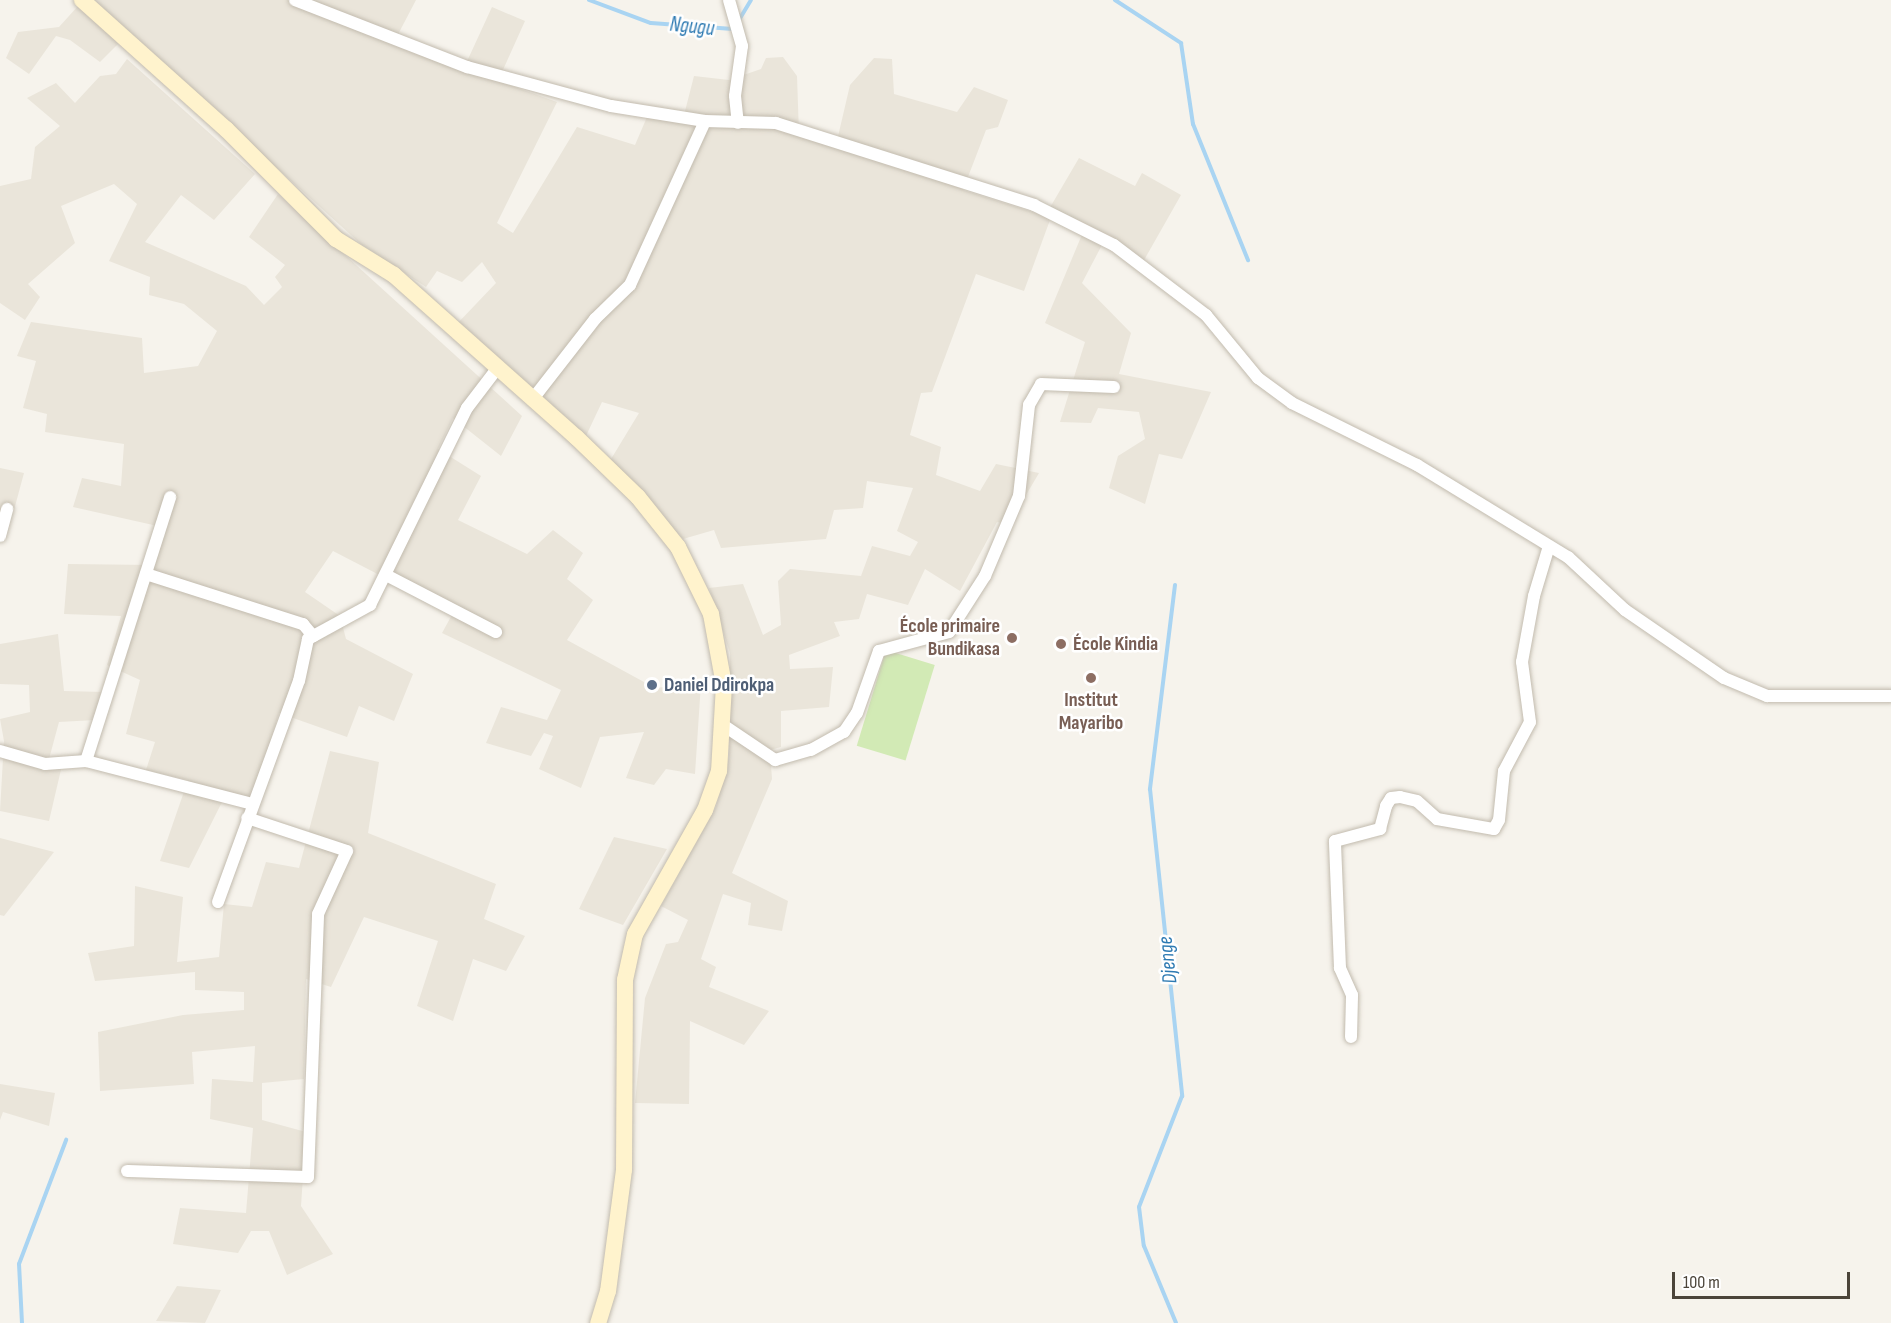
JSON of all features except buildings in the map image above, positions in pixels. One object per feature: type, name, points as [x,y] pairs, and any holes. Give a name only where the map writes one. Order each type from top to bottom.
[{"type":"main road","points":[[82,0],[226,129],[336,239],[394,275],[638,497],[678,547],[711,614],[724,685],[718,771],[705,810],[635,934],[628,969],[624,1170],[608,1291],[598,1323]]},
{"type":"street","points":[[295,0],[467,67],[611,106],[705,121],[777,123],[964,180],[1034,205],[1104,239],[1206,315],[1258,378],[1292,403],[1418,465],[1549,546],[1682,652],[1748,690],[1767,696],[1891,696]]},
{"type":"street","points":[[729,2],[742,46],[735,96],[738,123]]},
{"type":"street","points":[[532,400],[594,319],[630,285],[705,121]]},
{"type":"street","points":[[218,902],[252,804],[299,681],[308,639],[370,605],[467,408],[496,370]]},
{"type":"street","points":[[723,725],[774,760],[811,750],[844,732],[857,713],[879,651],[949,632],[986,576],[1019,496],[1029,405],[1041,384],[1114,387]]},
{"type":"street","points":[[86,761],[170,497]]},
{"type":"street","points":[[0,536],[7,509]]},
{"type":"street","points":[[1351,1037],[1352,995],[1340,968],[1335,841],[1380,829],[1386,806],[1391,798],[1400,797],[1417,801],[1437,819],[1494,829],[1504,771],[1530,722],[1522,662],[1534,597],[1549,546]]},
{"type":"street","points":[[146,574],[303,624],[313,636]]},
{"type":"street","points":[[386,575],[496,632]]},
{"type":"street","points":[[0,752],[45,764],[86,761],[252,804]]},
{"type":"street","points":[[127,1171],[309,1177],[318,914],[347,851],[247,818]]},
{"type":"shaded area","points":[[91,0],[416,0],[393,44],[463,70],[492,7],[525,21],[498,81],[557,102],[497,223],[513,233],[577,127],[635,145],[647,117],[683,119],[694,76],[729,80],[761,69],[766,58],[783,57],[797,76],[799,134],[836,145],[850,85],[874,58],[892,59],[894,94],[957,112],[974,87],[1008,100],[998,127],[986,130],[963,190],[1045,216],[1079,158],[1135,186],[1142,173],[1181,195],[1139,269],[1103,243],[1082,283],[1131,333],[1119,374],[1211,392],[1182,459],[1159,454],[1145,504],[1109,488],[1118,456],[1145,439],[1139,412],[1098,408],[1091,423],[1060,422],[1085,342],[1045,323],[1086,225],[1054,209],[1024,291],[976,274],[932,392],[921,393],[910,435],[941,447],[936,475],[980,491],[996,464],[1039,473],[1009,524],[997,522],[960,591],[925,569],[908,605],[867,594],[859,619],[834,622],[840,636],[789,655],[790,669],[833,667],[829,707],[781,711],[781,747],[770,750],[772,779],[732,873],[788,901],[782,931],[748,925],[751,903],[723,894],[701,959],[716,967],[709,987],[769,1011],[744,1045],[690,1021],[689,1104],[635,1103],[645,998],[666,944],[678,942],[688,920],[661,906],[716,807],[729,757],[730,653],[709,588],[743,584],[763,635],[781,625],[778,581],[790,569],[861,576],[872,546],[910,556],[918,542],[897,531],[913,488],[867,481],[863,508],[834,510],[826,539],[721,548],[714,530],[683,539],[608,464],[639,413],[602,402],[585,438],[455,326],[496,283],[482,262],[462,282],[437,271],[426,287],[362,245]]},
{"type":"shaded area","points":[[78,6],[119,43],[100,62],[70,40],[56,36],[29,74],[6,58],[18,32],[59,27]]},
{"type":"shaded area","points":[[127,59],[255,174],[214,220],[181,195],[145,242],[246,286],[264,305],[282,287],[275,277],[285,265],[249,237],[278,194],[522,416],[501,456],[453,418],[438,449],[481,476],[458,520],[527,554],[553,530],[583,553],[567,579],[593,600],[567,640],[655,688],[701,683],[695,774],[666,769],[654,785],[626,778],[644,732],[600,737],[581,788],[539,769],[553,736],[544,733],[531,756],[486,743],[501,707],[547,720],[561,690],[442,633],[453,613],[333,551],[305,592],[340,616],[346,639],[413,674],[394,721],[359,706],[347,737],[279,713],[253,802],[226,794],[189,868],[160,861],[188,780],[146,770],[155,742],[126,734],[140,680],[107,665],[121,616],[64,614],[68,564],[152,565],[162,527],[73,507],[82,478],[121,486],[124,444],[45,432],[47,414],[23,408],[36,361],[17,356],[31,322],[142,338],[144,373],[198,366],[217,331],[184,304],[149,295],[150,277],[109,261],[137,204],[114,184],[61,206],[75,243],[28,284],[40,297],[25,320],[0,303],[0,186],[31,179],[35,147],[60,126],[27,98],[56,83],[75,103],[100,76],[116,74]]},
{"type":"shaded area","points":[[0,468],[24,473],[14,510],[4,507],[0,522]]},
{"type":"shaded area","points":[[58,634],[64,691],[104,692],[95,720],[59,722],[49,759],[63,761],[49,821],[0,811],[4,741],[0,719],[30,712],[29,685],[0,684],[0,644]]},
{"type":"shaded area","points":[[330,751],[379,762],[368,833],[496,884],[484,919],[525,936],[506,971],[473,959],[453,1021],[417,1006],[438,941],[364,917],[331,987],[306,979],[304,1079],[262,1083],[262,1120],[306,1132],[301,1206],[333,1254],[287,1275],[269,1231],[251,1231],[238,1253],[173,1244],[180,1208],[246,1213],[253,1128],[210,1119],[212,1079],[253,1082],[255,1046],[192,1052],[194,1084],[100,1091],[98,1032],[183,1015],[244,1010],[244,992],[195,990],[195,972],[95,981],[88,953],[134,946],[135,886],[183,897],[177,962],[219,957],[224,904],[252,907],[266,862],[299,868]]},
{"type":"shaded area","points":[[614,837],[667,849],[623,925],[579,909]]},
{"type":"shaded area","points":[[0,838],[54,852],[4,916],[0,915]]},
{"type":"shaded area","points":[[0,1084],[55,1093],[49,1126],[3,1112],[0,1120]]},
{"type":"shaded area","points":[[177,1286],[221,1290],[205,1323],[156,1321]]},
{"type":"green space","points":[[886,650],[935,665],[906,761],[857,746]]},
{"type":"waterway","name":"Ngugu","points":[[589,0],[651,23],[733,29]]},
{"type":"waterway","name":"Ngugu","points":[[739,20],[751,0]]},
{"type":"waterway","points":[[1115,0],[1181,43],[1193,124],[1248,260]]},
{"type":"waterway","name":"Djenge","points":[[1175,585],[1150,789],[1182,1096],[1139,1207],[1144,1246],[1176,1323]]},
{"type":"waterway","points":[[22,1323],[19,1264],[66,1140]]},
{"type":"place","name":"École primaire Bundikasa","points":[[1012,638]]},
{"type":"place","name":"École Kindia","points":[[1061,644]]},
{"type":"place","name":"Institut Mayaribo","points":[[1091,678]]},
{"type":"place","name":"Daniel Ddirokpa","points":[[652,685]]}]
